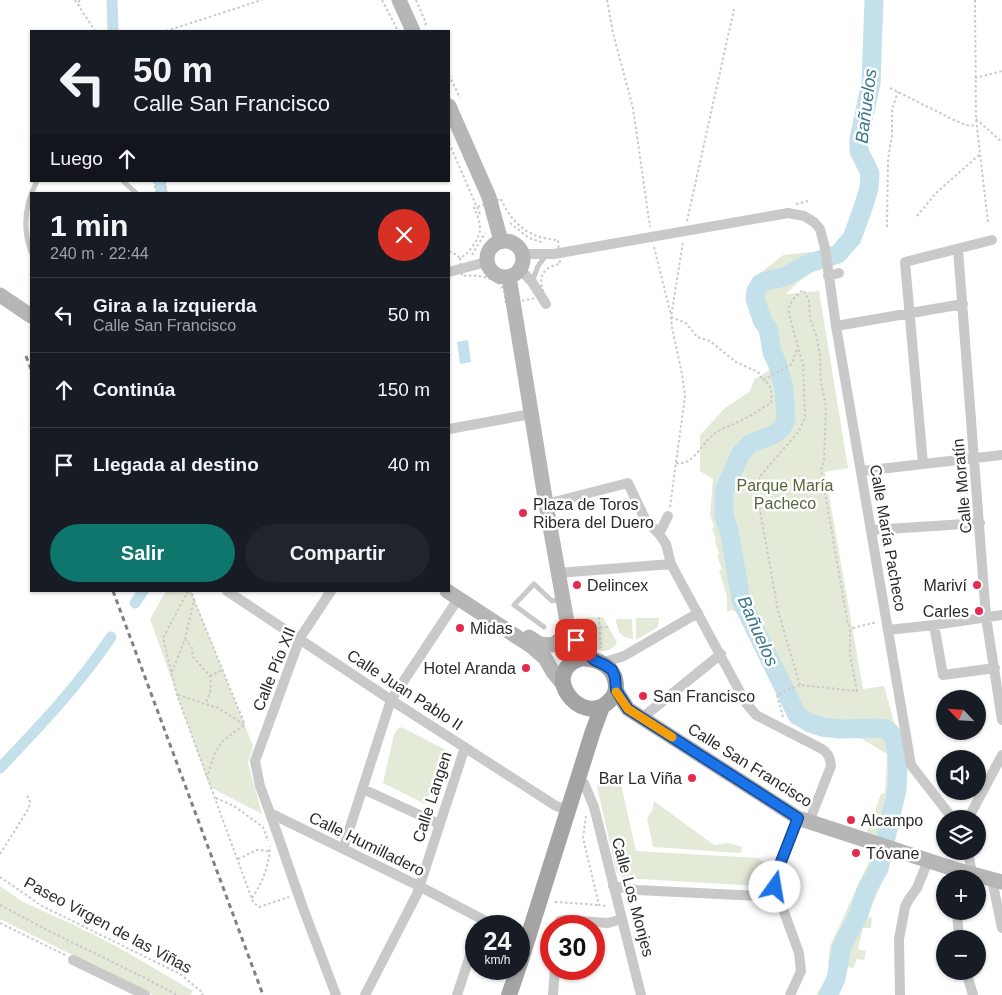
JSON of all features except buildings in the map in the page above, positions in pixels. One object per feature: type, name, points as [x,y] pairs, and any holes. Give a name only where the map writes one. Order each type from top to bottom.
[{"type":"main road","points":[[530,916],[570,804],[593,731],[610,694],[612,670],[598,662],[582,658],[570,664],[562,683],[570,699],[585,707],[596,708],[610,694]]},
{"type":"main road","points":[[585,707],[590,717],[593,731]]},
{"type":"main road","points":[[509,995],[514,980]]},
{"type":"street","points":[[399,0],[413,30]]},
{"type":"street","points":[[450,108],[476,165],[485,207],[501,242]]},
{"type":"street","name":"Calle María Pacheco","points":[[517,267],[546,249],[559,246],[652,237],[686,226],[796,214],[814,222],[820,229],[825,248],[836,326],[911,765],[946,810]]},
{"type":"street","points":[[923,464],[910,313],[902,259],[958,249],[992,240]]},
{"type":"street","points":[[343,849],[392,700],[453,595],[509,631],[545,658],[570,664],[568,629],[513,303],[517,267],[519,248],[509,242],[501,242],[492,246],[488,252],[486,262],[493,274],[498,276],[517,267]]},
{"type":"street","name":"Calle Moratín","points":[[958,249],[986,617],[1002,720]]},
{"type":"street","points":[[456,266],[486,262]]},
{"type":"street","points":[[517,267],[532,282],[543,300]]},
{"type":"street","points":[[828,273],[839,273]]},
{"type":"street","points":[[0,295],[30,315]]},
{"type":"street","points":[[836,326],[963,304]]},
{"type":"street","points":[[450,429],[531,414]]},
{"type":"street","points":[[862,471],[1002,455]]},
{"type":"street","points":[[546,504],[628,483],[645,520],[666,544],[671,564],[746,703],[756,715],[822,750],[827,753],[830,759],[831,766],[777,872],[775,887],[799,953],[801,970],[790,995]]},
{"type":"street","points":[[659,534],[668,514]]},
{"type":"street","points":[[872,530],[980,523]]},
{"type":"street","points":[[558,573],[671,564]]},
{"type":"street","name":"Calle Juan Pablo II","points":[[229,592],[556,806],[570,804]]},
{"type":"street","name":"Calle Pío XII","points":[[270,813],[254,764],[300,638],[330,592]]},
{"type":"street","points":[[568,629],[598,662],[624,656],[698,613]]},
{"type":"street","points":[[888,625],[934,625],[1002,615]]},
{"type":"street","points":[[934,625],[943,675],[995,668]]},
{"type":"street","points":[[509,631],[528,637],[540,644],[553,645],[562,638],[568,629]]},
{"type":"street","points":[[642,718],[721,654]]},
{"type":"street","points":[[610,694],[624,656]]},
{"type":"street","points":[[545,658],[562,683]]},
{"type":"street","name":"Calle San Francisco","points":[[610,694],[628,709],[804,820],[928,861],[946,870]]},
{"type":"street","name":"Calle Langen","points":[[365,995],[419,886],[465,747]]},
{"type":"street","points":[[973,810],[1002,755]]},
{"type":"street","name":"Calle Los Monjes","points":[[578,780],[584,783],[594,811],[642,995]]},
{"type":"street","points":[[363,789],[439,824]]},
{"type":"street","points":[[570,804],[586,802],[594,811]]},
{"type":"street","points":[[270,813],[336,995]]},
{"type":"street","name":"Calle Humilladero","points":[[270,813],[419,886],[468,915]]},
{"type":"street","points":[[900,995],[899,939],[905,907],[908,899],[917,888],[928,861]]},
{"type":"street","points":[[997,881],[1002,928]]},
{"type":"street","points":[[613,886],[638,890],[778,897]]},
{"type":"street","points":[[605,923],[622,919]]},
{"type":"street","points":[[73,960],[144,995]]},
{"type":"street","points":[[457,995],[465,971]]},
{"type":"street","points":[[553,995],[554,980]]},
{"type":"street","points":[[969,980],[973,995]]},
{"type":"lane","points":[[124,182],[135,192]]},
{"type":"lane","points":[[30,198],[26,208],[26,228],[30,247]]},
{"type":"lane","points":[[532,282],[546,249]]},
{"type":"lane","points":[[544,627],[514,605],[534,584],[552,601],[562,598]]},
{"type":"path","points":[[77,0],[94,30]]},
{"type":"path","points":[[169,30],[262,0]]},
{"type":"path","points":[[382,0],[397,30]]},
{"type":"path","points":[[416,0],[426,24],[424,30]]},
{"type":"path","points":[[607,0],[613,33],[633,108],[652,237],[672,317]]},
{"type":"path","points":[[975,0],[976,119],[988,222]]},
{"type":"path","points":[[668,514],[685,396],[672,327],[672,317],[686,226],[734,9]]},
{"type":"path","points":[[976,78],[1002,71]]},
{"type":"path","points":[[890,88],[956,121],[977,126]]},
{"type":"path","points":[[887,227],[888,159],[892,135],[892,109],[898,92]]},
{"type":"path","points":[[976,119],[1002,142]]},
{"type":"path","points":[[450,145],[485,207],[485,233],[472,255],[456,266]]},
{"type":"path","points":[[917,216],[936,193],[980,154]]},
{"type":"path","points":[[501,199],[508,213],[521,228],[539,237],[558,240],[560,264],[548,267],[543,274],[541,280],[544,293],[543,300],[506,304],[504,292],[496,283],[483,276],[462,276],[456,266],[460,258],[469,252],[480,231],[474,208],[485,207],[501,199]]},
{"type":"path","points":[[791,204],[808,201]]},
{"type":"path","points":[[506,218],[522,234],[546,249]]},
{"type":"path","points":[[686,226],[694,220]]},
{"type":"path","points":[[450,251],[460,258]]},
{"type":"path","points":[[800,685],[778,611],[756,488],[761,475],[799,431],[804,422],[806,412],[803,365],[788,307],[791,301],[803,290],[809,300],[810,318],[820,355],[821,382],[826,406],[824,460],[821,470],[848,625],[853,628],[888,625]]},
{"type":"path","points":[[672,317],[686,323],[697,337],[710,341],[736,362],[758,372],[763,380],[768,382],[771,389],[771,403],[755,414],[719,430],[687,462],[682,464],[676,463]]},
{"type":"path","points":[[763,380],[776,371],[792,364],[797,345]]},
{"type":"path","points":[[188,592],[163,638],[177,695],[252,898],[259,907],[289,897]]},
{"type":"path","points":[[190,592],[245,725]]},
{"type":"path","points":[[172,677],[185,640],[194,600]]},
{"type":"path","points":[[598,662],[599,617]]},
{"type":"path","points":[[568,629],[608,626]]},
{"type":"path","points":[[787,731],[778,694],[800,685],[857,691],[850,656],[850,631],[853,628]]},
{"type":"path","points":[[185,640],[192,648],[193,657],[210,676],[211,689],[206,703]]},
{"type":"path","points":[[210,676],[222,670]]},
{"type":"path","points":[[177,695],[218,708],[245,725]]},
{"type":"path","points":[[207,777],[220,743],[245,725]]},
{"type":"path","points":[[0,854],[29,808],[30,802],[27,795]]},
{"type":"path","points":[[216,798],[234,806],[262,827],[273,855]]},
{"type":"path","points":[[594,811],[585,816],[583,838],[599,905]]},
{"type":"path","points":[[252,898],[264,876],[270,846]]},
{"type":"path","points":[[238,859],[257,850],[270,850]]},
{"type":"path","name":"Paseo Virgen de las Viñas","points":[[0,877],[42,906],[180,974],[196,985],[203,992],[202,995]]},
{"type":"path","points":[[555,902],[608,906],[608,913]]},
{"type":"path","points":[[0,905],[177,995]]},
{"type":"path","points":[[0,922],[73,960]]},
{"type":"green space","name":"Parque María Pacheco","points":[[811,252],[814,271],[797,283],[786,294],[819,291],[848,468],[825,472],[863,689],[884,686],[894,722],[906,737],[906,776],[898,803],[900,822],[893,836],[896,850],[867,917],[872,918],[871,928],[863,928],[858,949],[866,951],[864,960],[857,959],[853,968],[848,967],[836,995],[816,995],[830,974],[828,964],[830,946],[877,844],[867,832],[881,794],[885,793],[887,754],[862,739],[791,724],[774,682],[741,614],[731,610],[727,612],[727,597],[719,570],[722,569],[717,556],[719,554],[710,514],[713,479],[700,471],[700,435],[725,408],[749,392],[755,379],[771,369],[747,294],[753,279],[783,255]]},
{"type":"green space","points":[[165,592],[191,592],[253,746],[248,763],[262,814],[210,787],[150,619]]},
{"type":"green space","points":[[603,617],[617,642],[613,648],[603,651],[587,643],[579,634],[576,618]]},
{"type":"green space","points":[[636,618],[659,618],[658,627],[636,640]]},
{"type":"green space","points":[[616,619],[632,619],[633,639],[625,637],[620,633]]},
{"type":"green space","points":[[401,727],[446,750],[446,761],[425,804],[383,783],[394,735],[397,729]]},
{"type":"green space","points":[[620,780],[636,851],[759,858],[763,862],[762,883],[758,886],[623,878],[616,871],[597,786]]},
{"type":"green space","points":[[654,801],[714,845],[728,843],[742,847],[741,853],[653,847],[647,818],[652,811]]},
{"type":"green space","points":[[0,886],[23,902],[116,946],[193,991],[190,995],[153,995],[0,919]]},
{"type":"water","points":[[468,340],[471,362],[460,364],[457,342]]},
{"type":"waterway","points":[[112,0],[113,30]]},
{"type":"waterway","name":"Bañuelos","points":[[828,995],[836,979],[841,950],[859,914],[866,890],[879,869],[897,789],[898,765],[896,747],[893,736],[886,729],[822,727],[810,723],[797,715],[741,600],[729,530],[724,517],[724,491],[741,453],[751,443],[773,435],[782,428],[786,419],[784,389],[778,365],[772,352],[768,328],[763,322],[755,299],[756,291],[760,284],[765,281],[785,277],[807,264],[838,254],[852,238],[864,205],[869,188],[870,173],[859,151],[859,139],[871,83],[874,0]]},
{"type":"waterway","points":[[160,182],[162,192]]},
{"type":"waterway","points":[[135,603],[142,592]]},
{"type":"waterway","points":[[0,768],[72,688],[111,637]]},
{"type":"railway","points":[[26,356],[30,366]]},
{"type":"railway","points":[[113,592],[263,995]]},
{"type":"slow traffic","points":[[616,692],[628,709],[672,737]]},
{"type":"place","name":"Plaza de Toros Ribera del Duero","points":[[523,513]]},
{"type":"place","name":"Delincex","points":[[577,585]]},
{"type":"place","name":"Mariví","points":[[977,585]]},
{"type":"place","name":"Carles","points":[[979,611]]},
{"type":"place","name":"Midas","points":[[460,628]]},
{"type":"place","name":"Hotel Aranda","points":[[526,668]]},
{"type":"place","name":"San Francisco","points":[[643,696]]},
{"type":"place","name":"Bar La Viña","points":[[692,778]]},
{"type":"place","name":"Alcampo","points":[[851,820]]},
{"type":"place","name":"Tóvane","points":[[856,853]]},
{"type":"route","points":[[576,640],[594,660],[612,670],[615,677],[616,690],[628,709],[798,818],[777,872],[775,887]]}]
